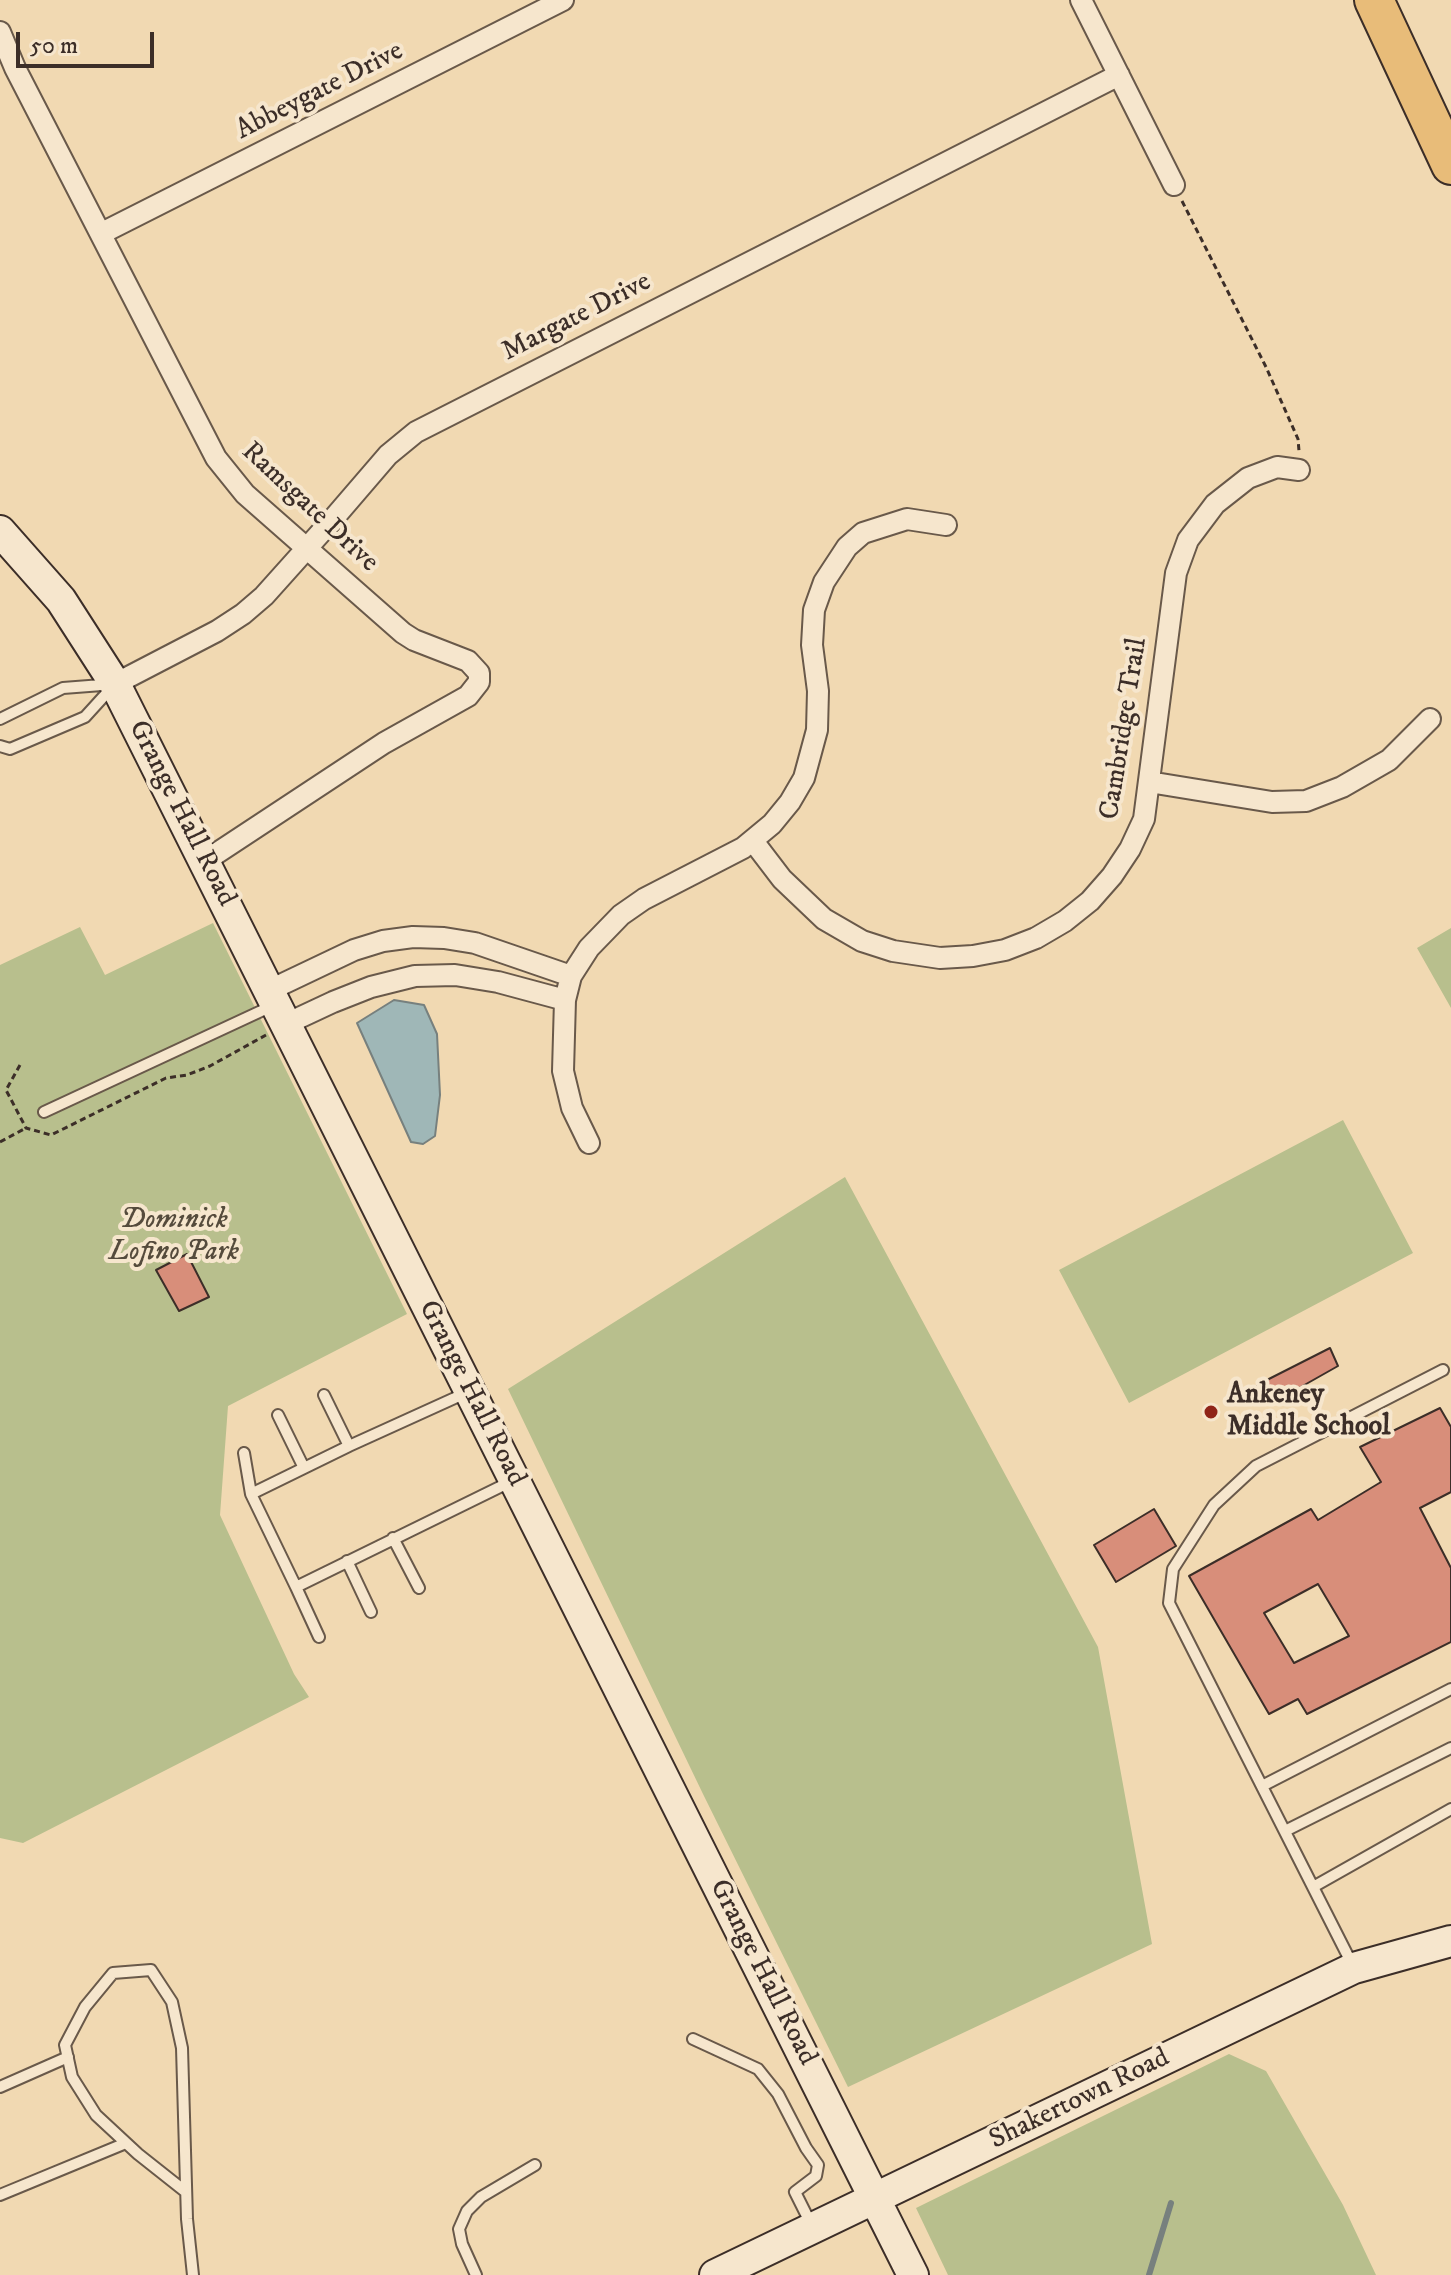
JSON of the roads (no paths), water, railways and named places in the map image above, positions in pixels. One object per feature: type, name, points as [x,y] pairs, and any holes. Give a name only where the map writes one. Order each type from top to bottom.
[{"type":"highway","points":[[1374,0],[1451,165]]},
{"type":"street","name":"Abbeygate Drive","points":[[102,233],[563,0]]},
{"type":"street","points":[[1081,0],[1174,185]]},
{"type":"street","name":"Ramsgate Drive","points":[[0,32],[15,68],[216,458],[245,494],[414,640],[468,661],[476,666],[479,673],[479,682],[468,696],[384,743],[205,861]]},
{"type":"street","name":"Margate Drive","points":[[115,684],[217,631],[243,614],[264,596],[388,455],[424,427],[1119,75]]},
{"type":"street","name":"Cambridge Trail","points":[[753,841],[799,898],[824,919],[849,934],[908,955],[940,958],[1005,950],[1036,938],[1065,921],[1090,901],[1112,876],[1130,849],[1144,819],[1176,573],[1188,540],[1215,504],[1248,478],[1277,467],[1299,470]]},
{"type":"street","points":[[589,1143],[572,1108],[563,1071],[565,1000],[571,976],[589,948],[621,915],[644,899],[753,841],[790,802],[804,778],[813,753],[819,707],[812,630],[819,592],[834,564],[863,533],[907,519],[946,525]]},
{"type":"street","name":"Grange Hall Road","points":[[0,531],[61,600],[115,684],[913,2275]]},
{"type":"street","points":[[1149,782],[1272,802],[1306,801],[1342,787],[1389,760],[1430,719]]},
{"type":"street","points":[[278,1006],[354,950],[383,941],[413,937],[475,943],[571,976]]},
{"type":"street","points":[[278,1006],[345,997],[415,976],[455,975],[565,1000]]},
{"type":"street","name":"Shakertown Road","points":[[715,2275],[1354,1968],[1451,1941]]},
{"type":"lane","points":[[0,719],[63,688],[115,684]]},
{"type":"lane","points":[[0,746],[10,749],[85,717],[115,684]]},
{"type":"lane","points":[[44,1112],[278,1006]]},
{"type":"lane","points":[[1354,1968],[1169,1603],[1173,1569],[1214,1505],[1256,1466],[1443,1370]]},
{"type":"lane","points":[[251,1494],[470,1391]]},
{"type":"lane","points":[[324,1395],[349,1446]]},
{"type":"lane","points":[[278,1415],[304,1468]]},
{"type":"lane","points":[[244,1453],[251,1494],[319,1637]]},
{"type":"lane","points":[[296,1587],[514,1479]]},
{"type":"lane","points":[[393,1538],[419,1588]]},
{"type":"lane","points":[[347,1561],[371,1612]]},
{"type":"lane","points":[[1262,1786],[1451,1689]]},
{"type":"lane","points":[[1285,1831],[1451,1748]]},
{"type":"lane","points":[[1313,1887],[1451,1809]]},
{"type":"lane","points":[[186,2192],[96,2115],[72,2077],[65,2045],[85,2007],[113,1973],[151,1970],[172,2002],[182,2048],[186,2192],[193,2275]]},
{"type":"lane","points":[[693,2039],[758,2069],[778,2094],[818,2165],[816,2176],[795,2192],[813,2228]]},
{"type":"lane","points":[[0,2087],[68,2057]]},
{"type":"lane","points":[[0,2195],[126,2143]]},
{"type":"lane","points":[[476,2275],[459,2229],[467,2211],[481,2197],[535,2165]]},
{"type":"water","points":[[394,1000],[424,1005],[437,1034],[440,1095],[435,1136],[423,1144],[411,1142],[357,1023]]},
{"type":"waterway","points":[[1149,2275],[1171,2203]]},
{"type":"place","name":"Ankeney Middle School","points":[[1211,1412]]},
{"type":"park label","name":"Dominick Lofino Park","points":[[174,1237]]}]
